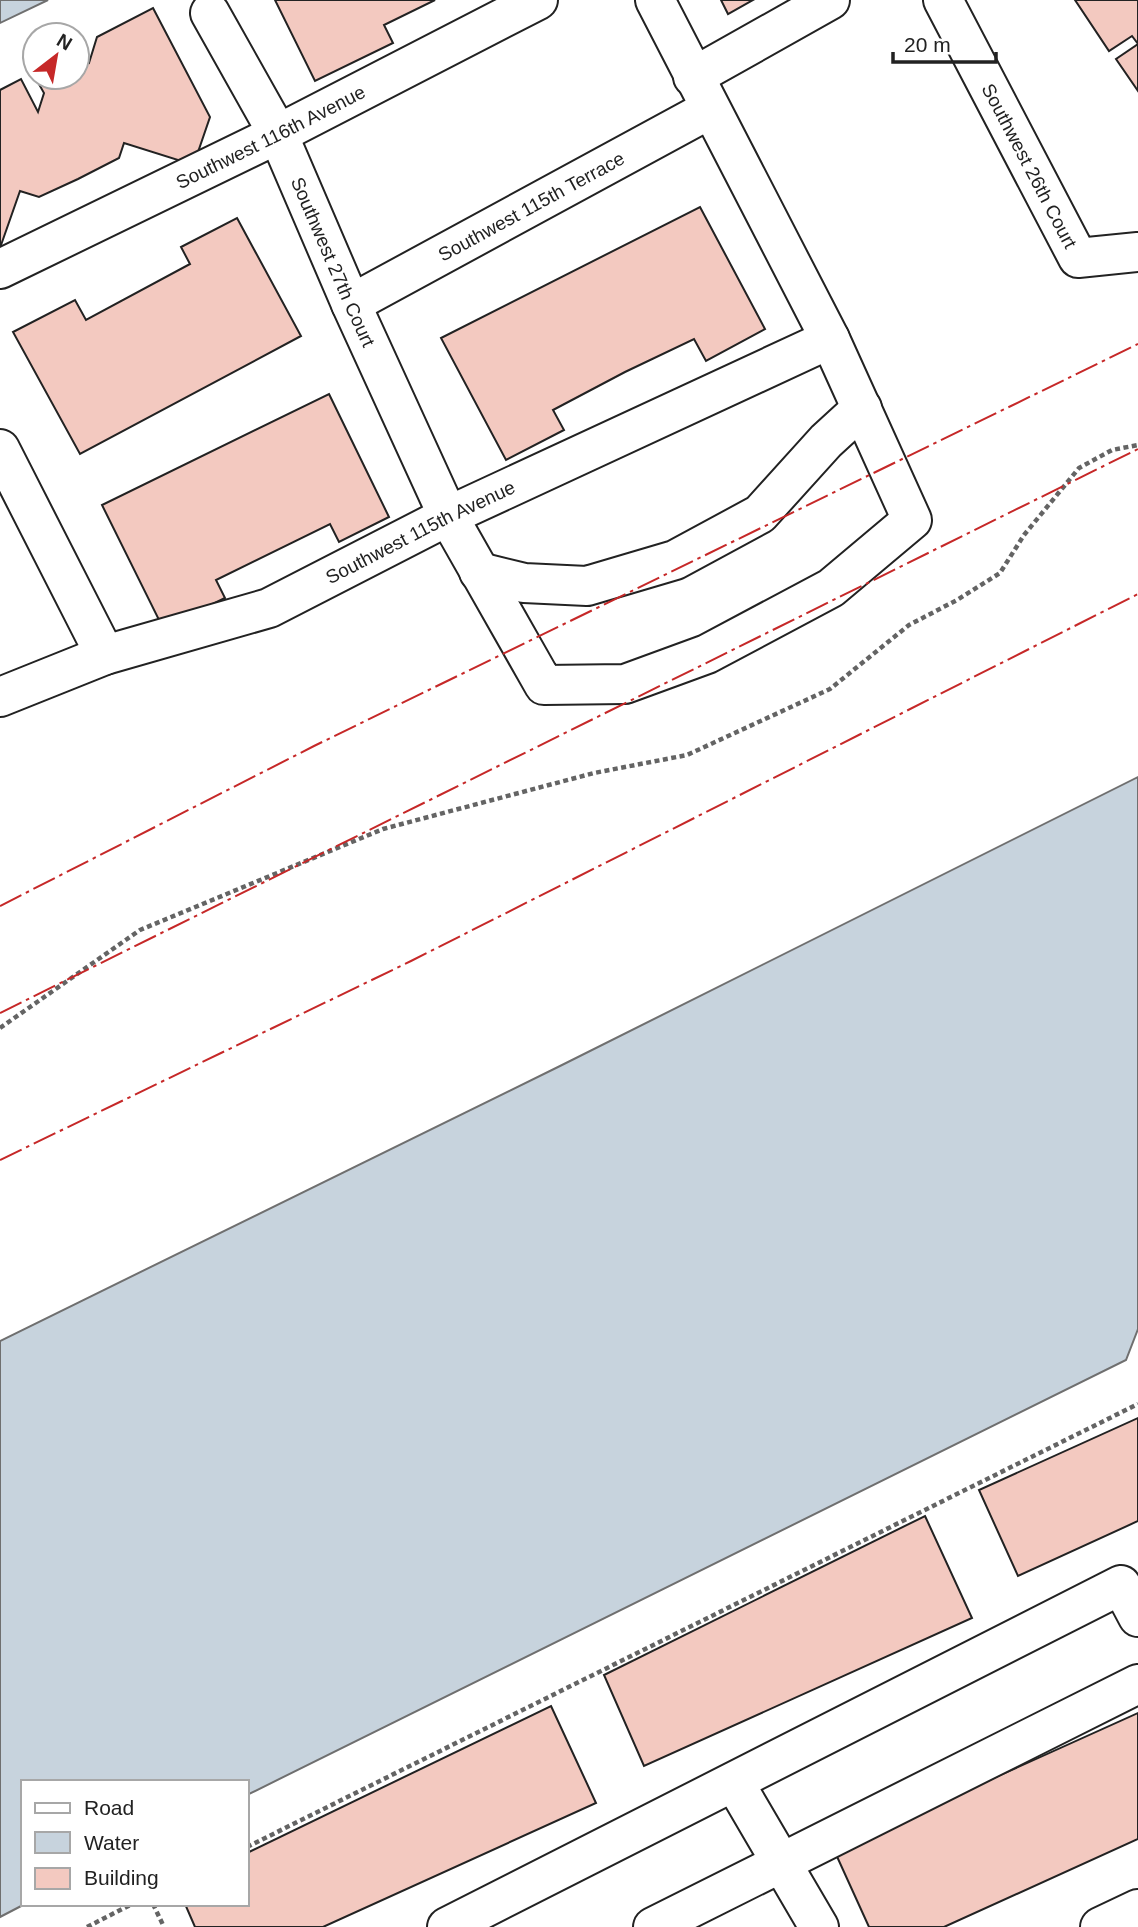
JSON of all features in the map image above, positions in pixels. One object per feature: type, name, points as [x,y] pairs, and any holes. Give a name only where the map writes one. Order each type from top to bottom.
[{"type":"street","name":"Southwest 116th Avenue","points":[[0,269],[278,134],[538,0]]},
{"type":"street","points":[[479,572],[524,583],[587,586],[675,560],[760,514],[826,441],[862,408],[830,339],[655,0]]},
{"type":"street","name":"Southwest 115th Terrace","points":[[351,304],[701,93],[830,0]]},
{"type":"street","name":"Southwest 26th Court","points":[[943,0],[1078,258],[1138,253]]},
{"type":"street","name":"Southwest 27th Court","points":[[210,13],[278,134],[351,304],[448,516],[544,685],[625,684],[707,654],[831,588],[912,520],[862,408]]},
{"type":"street","name":"Southwest 115th Avenue","points":[[0,697],[105,655],[269,608],[448,516],[830,339]]},
{"type":"street","points":[[0,449],[105,655]]},
{"type":"street","points":[[447,1927],[734,1782],[1132,1593]]},
{"type":"street","points":[[653,1927],[1138,1684]]},
{"type":"street","points":[[734,1782],[819,1927]]},
{"type":"street","points":[[1100,1927],[1138,1909]]},
{"type":"path","points":[[0,1028],[140,930],[383,829],[594,773],[687,755],[830,689],[909,625],[957,600],[1000,573],[1024,535],[1079,468],[1112,450],[1138,445]]},
{"type":"path","points":[[248,1847],[1138,1404]]},
{"type":"path","points":[[87,1927],[128,1906]]},
{"type":"path","points":[[154,1906],[164,1927]]},
{"type":"water","points":[[0,0],[48,0],[0,23]]},
{"type":"water","points":[[1138,777],[1138,1329],[1126,1360],[248,1795],[248,1780],[21,1780],[21,1906],[0,1917],[0,1341],[560,1066]]},
{"type":"building","points":[[275,0],[435,0],[384,25],[393,43],[315,81]]},
{"type":"building","points":[[721,0],[753,0],[728,14]]},
{"type":"building","points":[[1075,0],[1138,0],[1138,44],[1132,36],[1109,51]]},
{"type":"building","points":[[153,8],[210,117],[198,152],[181,161],[124,143],[119,158],[39,197],[20,191],[0,248],[0,90],[21,79],[21,91],[27,91],[38,112],[43,91],[91,91],[91,56],[97,37]]},
{"type":"building","points":[[1138,44],[1138,91],[1116,59]]},
{"type":"building","points":[[700,207],[765,329],[706,361],[694,339],[625,372],[553,410],[564,430],[506,460],[441,338]]},
{"type":"building","points":[[237,218],[301,336],[80,454],[13,332],[75,300],[86,320],[190,264],[181,247]]},
{"type":"building","points":[[329,394],[389,517],[339,542],[330,524],[216,580],[225,598],[163,628],[102,505]]},
{"type":"building","points":[[1138,1418],[1138,1521],[1018,1576],[979,1490]]},
{"type":"building","points":[[925,1516],[972,1618],[644,1766],[604,1675]]},
{"type":"building","points":[[551,1706],[596,1803],[323,1927],[195,1927],[186,1906],[248,1906],[248,1853]]},
{"type":"building","points":[[1138,1713],[1138,1839],[944,1927],[869,1927],[834,1850]]},
{"type":"power","points":[[0,906],[314,746],[1138,344]]},
{"type":"power","points":[[0,1013],[1138,449]]},
{"type":"power","points":[[0,1160],[411,961],[1138,594]]}]
